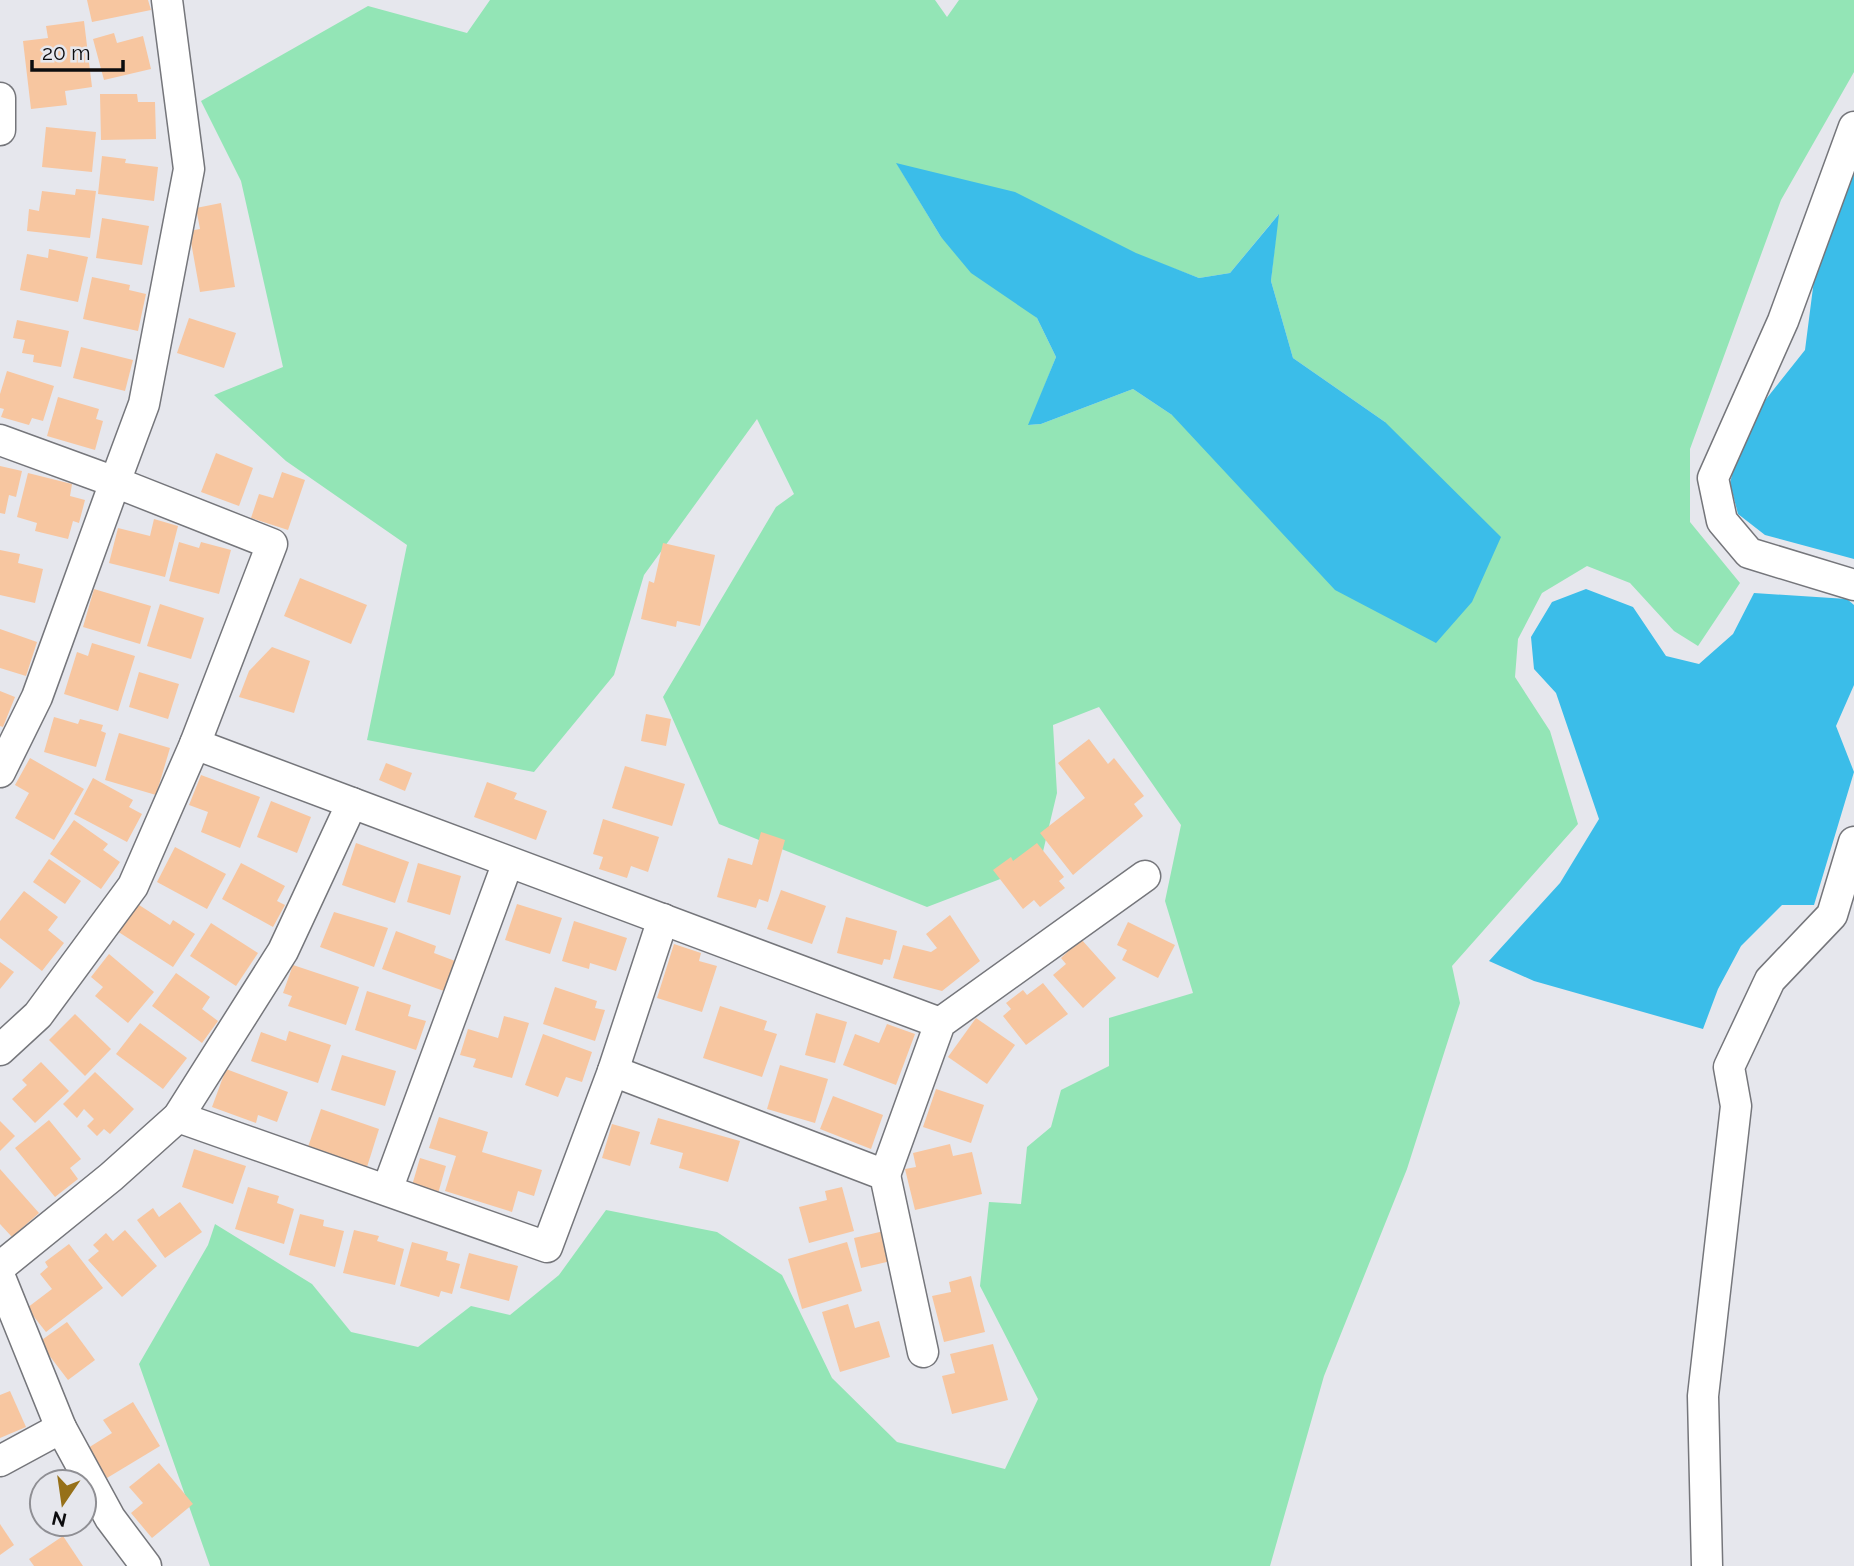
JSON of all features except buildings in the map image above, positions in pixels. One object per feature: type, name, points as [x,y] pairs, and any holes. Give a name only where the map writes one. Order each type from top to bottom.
[{"type":"street","points":[[0,772],[37,697],[144,404],[189,169],[167,0]]},
{"type":"street","points":[[0,98],[0,130]]},
{"type":"street","points":[[1854,127],[1783,321],[1713,478],[1722,521],[1749,554],[1854,585]]},
{"type":"street","points":[[0,440],[272,544],[195,744],[133,886],[38,1015],[0,1050]]},
{"type":"street","points":[[195,744],[940,1023]]},
{"type":"street","points":[[0,1267],[111,1177],[178,1117],[283,951],[352,803]]},
{"type":"street","points":[[1707,1566],[1703,1396],[1736,1105],[1730,1067],[1770,980],[1832,915],[1854,842]]},
{"type":"street","points":[[387,1190],[508,862]]},
{"type":"street","points":[[923,1352],[885,1175],[940,1023],[1145,876]]},
{"type":"street","points":[[178,1117],[547,1247],[613,1071],[663,919]]},
{"type":"street","points":[[613,1071],[885,1175]]},
{"type":"street","points":[[0,1277],[61,1428],[110,1518],[146,1566]]},
{"type":"street","points":[[0,1461],[61,1428]]},
{"type":"green space","points":[[490,0],[935,0],[947,17],[959,0],[1854,0],[1854,72],[1781,200],[1690,449],[1690,522],[1740,583],[1698,646],[1674,631],[1630,583],[1587,566],[1542,593],[1518,639],[1515,677],[1550,731],[1578,824],[1452,966],[1460,1003],[1407,1169],[1324,1376],[1270,1566],[210,1566],[139,1364],[208,1245],[215,1224],[312,1284],[351,1332],[418,1347],[471,1306],[510,1315],[559,1275],[606,1210],[717,1232],[782,1275],[832,1378],[897,1442],[1005,1469],[1038,1399],[980,1286],[989,1202],[1021,1204],[1027,1147],[1051,1127],[1061,1090],[1109,1066],[1109,1018],[1193,993],[1165,901],[1181,825],[1099,707],[1053,725],[1057,793],[1040,864],[927,907],[719,824],[663,697],[776,507],[794,494],[757,419],[644,575],[614,675],[534,772],[367,740],[407,545],[286,461],[214,395],[283,367],[241,181],[201,101],[368,6],[467,33]],"holes":[[[897,164],[1199,278],[1230,273],[1278,215],[1271,281],[1293,358],[1385,422],[1172,415],[1133,389],[1041,424],[1029,425],[1056,357],[1037,318],[941,237]]]},
{"type":"water","points":[[1854,159],[1854,559],[1765,535],[1738,514],[1730,483],[1736,459],[1759,408],[1805,350],[1815,272]]},
{"type":"water","points":[[896,163],[1015,192],[1136,253],[1199,278],[1230,273],[1279,214],[1271,281],[1293,358],[1385,422],[1501,537],[1472,602],[1436,643],[1335,590],[1172,415],[1133,389],[1041,424],[1028,425],[1056,357],[1037,318],[971,273],[941,237]]},
{"type":"water","points":[[1586,589],[1633,607],[1666,656],[1699,664],[1733,634],[1754,593],[1847,599],[1854,605],[1854,685],[1836,726],[1854,772],[1814,905],[1782,905],[1741,946],[1718,989],[1703,1029],[1534,981],[1489,961],[1560,883],[1599,819],[1556,693],[1534,669],[1531,637],[1552,602]]}]
